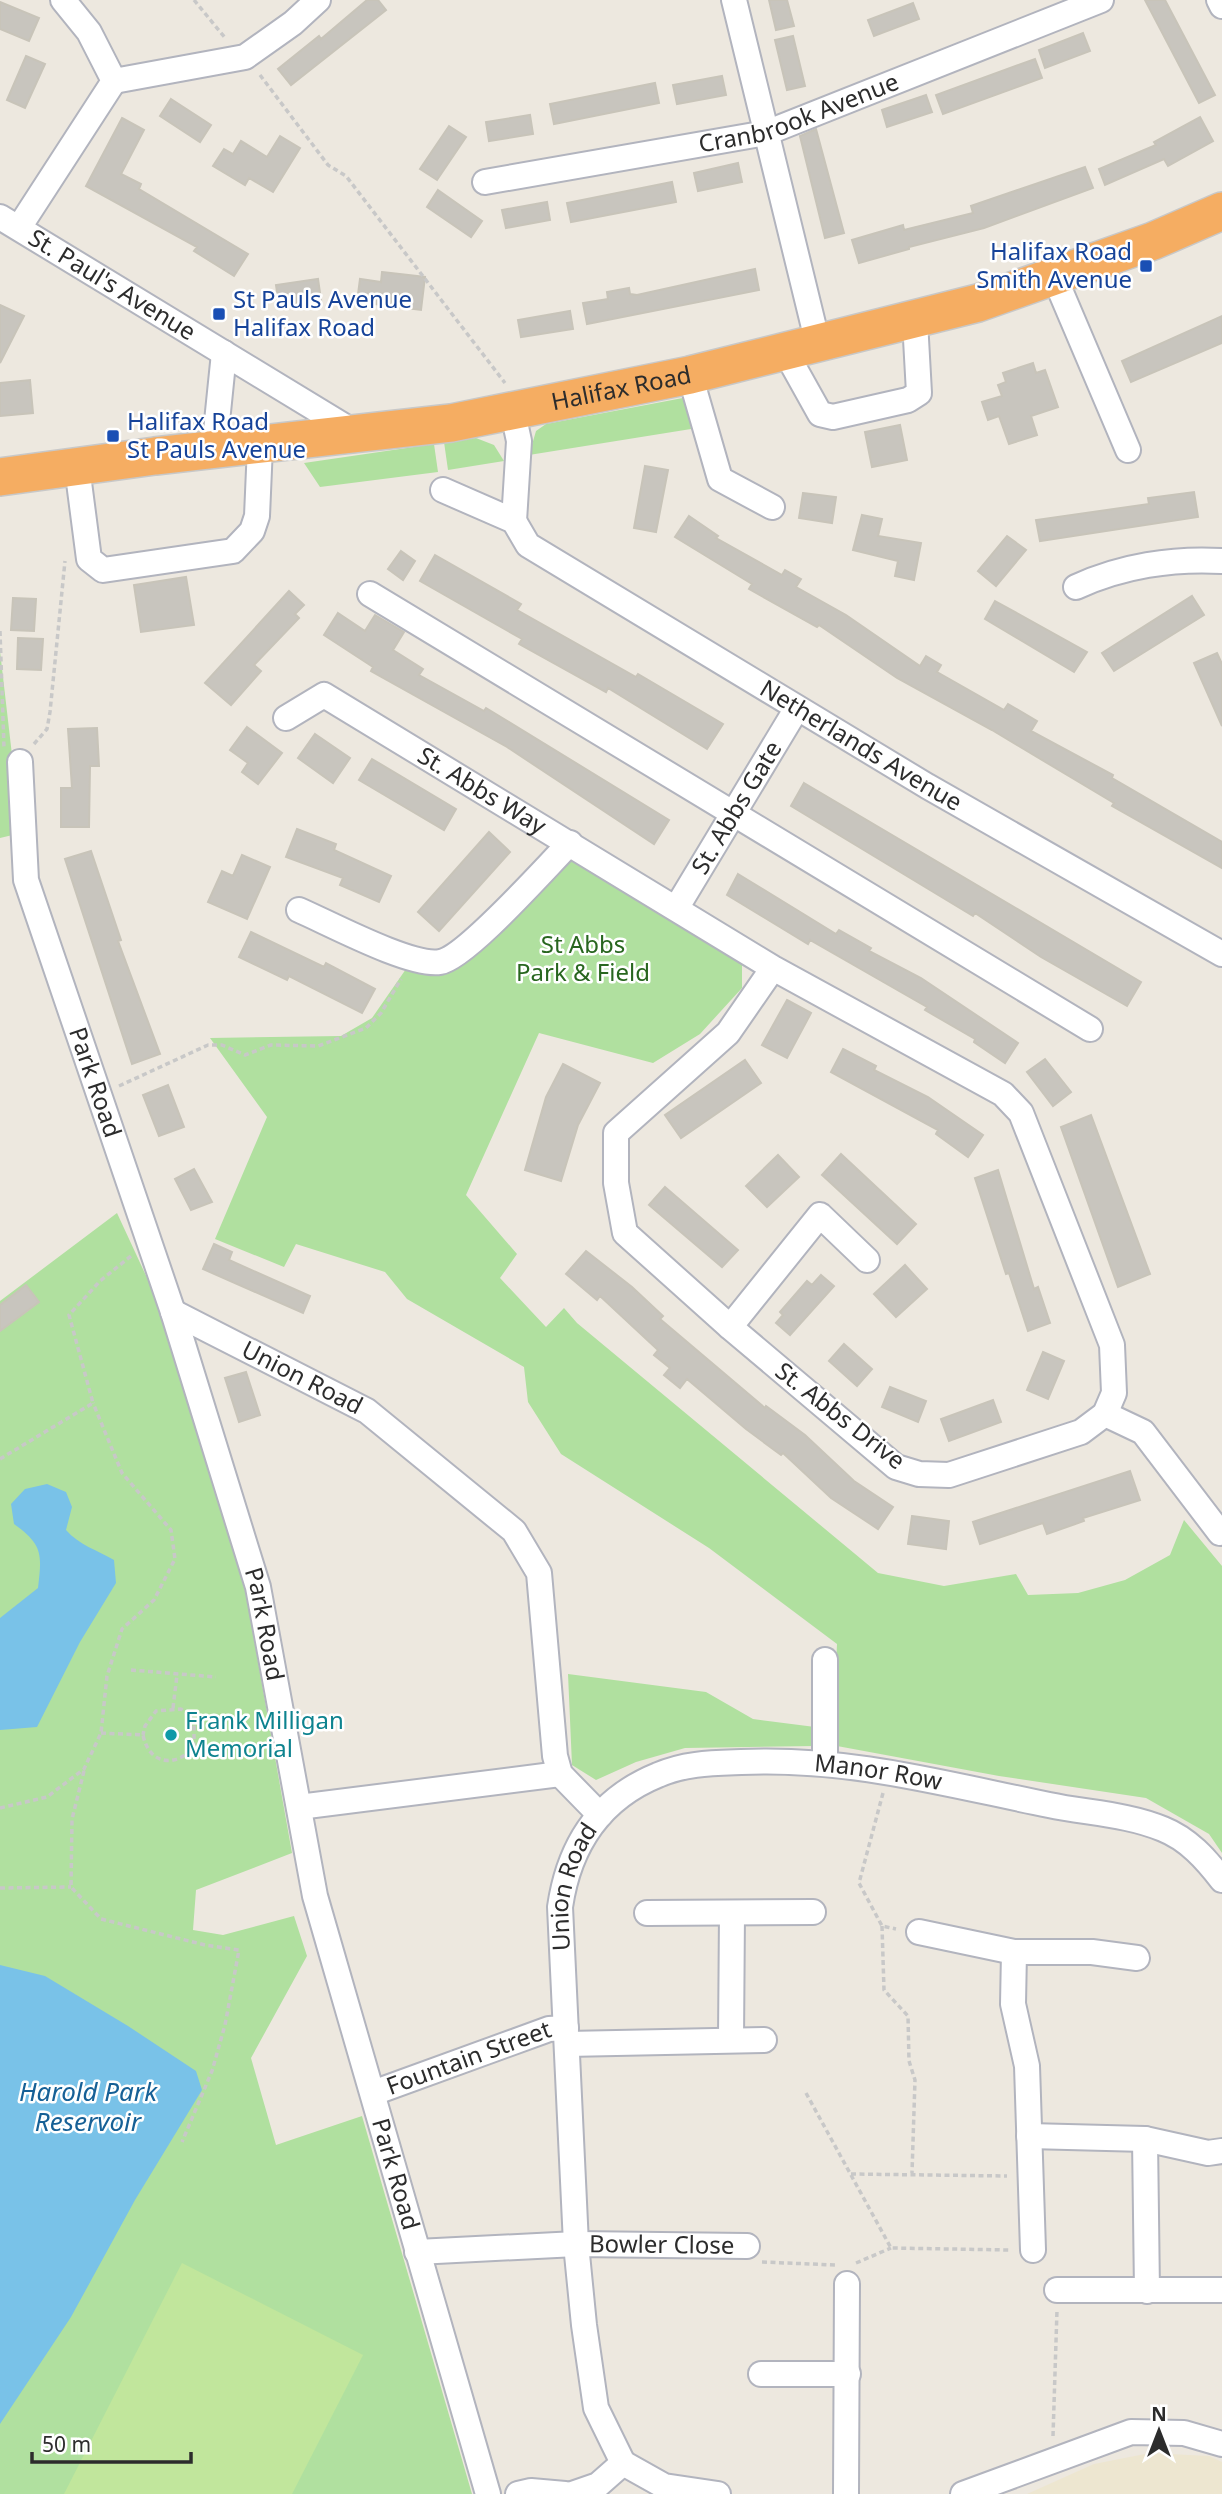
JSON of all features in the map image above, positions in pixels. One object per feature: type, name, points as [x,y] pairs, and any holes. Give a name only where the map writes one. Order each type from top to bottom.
[{"type":"highway","name":"Halifax Road","points":[[0,477],[357,435],[520,411],[690,375],[915,321],[1153,241],[1222,211]]},
{"type":"street","points":[[63,0],[89,32],[114,82]]},
{"type":"street","points":[[10,222],[114,82],[245,57],[293,23],[318,0]]},
{"type":"street","points":[[734,0],[766,133],[802,349],[820,414],[833,417],[908,400],[919,393],[915,321]]},
{"type":"street","name":"Cranbrook Avenue","points":[[485,182],[766,133],[1101,0]]},
{"type":"street","points":[[1219,0],[1222,6]]},
{"type":"street","name":"St. Paul's Avenue","points":[[10,222],[357,435]]},
{"type":"street","points":[[1054,276],[1128,450]]},
{"type":"street","name":"St. Paul's Avenue","points":[[214,451],[224,353]]},
{"type":"street","points":[[690,375],[720,479],[772,508]]},
{"type":"street","points":[[443,490],[514,521],[520,411]]},
{"type":"street","points":[[77,467],[89,559],[103,570],[233,551],[252,531],[257,516],[260,446]]},
{"type":"street","name":"Netherlands Avenue","points":[[514,521],[528,545],[927,786],[1222,954]]},
{"type":"street","points":[[1076,587],[1103,574],[1164,563],[1188,559],[1222,562]]},
{"type":"street","points":[[370,594],[1090,1029]]},
{"type":"street","name":"St. Abbs Way","points":[[286,718],[324,695],[677,907]]},
{"type":"street","name":"St. Abbs Gate","points":[[677,907],[797,708]]},
{"type":"street","name":"Park Road","points":[[20,762],[26,880],[173,1312],[258,1587],[315,1896],[488,2494]]},
{"type":"street","points":[[299,910],[412,960],[440,962],[465,948],[570,843]]},
{"type":"street","points":[[677,907],[773,968],[1003,1094],[1021,1113],[1112,1345],[1114,1393],[1105,1414],[1143,1432],[1220,1533]]},
{"type":"street","name":"St. Abbs Drive","points":[[773,968],[728,1033],[616,1133],[616,1183],[625,1233],[730,1327],[896,1467],[919,1474],[949,1475],[1081,1432],[1105,1414]]},
{"type":"street","points":[[730,1327],[816,1211],[867,1260]]},
{"type":"street","name":"Union Road","points":[[173,1312],[367,1411],[514,1531],[539,1573],[555,1756],[560,1774],[600,1815],[572,1853],[560,1907],[576,2244],[596,2408],[623,2463]]},
{"type":"street","points":[[825,1660],[825,1762]]},
{"type":"street","name":"Manor Row","points":[[600,1815],[628,1790],[660,1774],[698,1764],[825,1762],[889,1770],[1063,1808],[1125,1817],[1164,1829],[1203,1856],[1222,1880]]},
{"type":"street","points":[[299,1807],[560,1774]]},
{"type":"street","points":[[647,1913],[813,1912]]},
{"type":"street","points":[[732,1913],[732,2040]]},
{"type":"street","points":[[919,1932],[1014,1952],[1092,1952],[1137,1958]]},
{"type":"street","points":[[1014,1952],[1013,2004],[1027,2066],[1032,2250]]},
{"type":"street","name":"Fountain Street","points":[[373,2093],[549,2029],[567,2036],[764,2040]]},
{"type":"street","points":[[1028,2136],[1145,2139],[1208,2153],[1222,2151]]},
{"type":"street","points":[[1145,2139],[1147,2291]]},
{"type":"street","name":"Bowler Close","points":[[417,2252],[576,2244],[747,2246]]},
{"type":"street","points":[[845,2272],[848,2374],[846,2494]]},
{"type":"street","points":[[1057,2290],[1222,2290]]},
{"type":"street","points":[[761,2374],[848,2374]]},
{"type":"street","points":[[963,2494],[1131,2432],[1184,2433],[1222,2444]]},
{"type":"street","points":[[572,2494],[598,2484],[623,2463],[664,2486],[718,2494]]},
{"type":"street","points":[[518,2494],[531,2491],[565,2494]]},
{"type":"path","points":[[194,0],[218,31],[245,57],[328,166],[346,176],[520,411]]},
{"type":"path","points":[[0,631],[4,753],[20,762],[47,729],[66,556]]},
{"type":"path","points":[[98,1096],[208,1045],[222,1045],[245,1055],[271,1045],[318,1046],[366,1028],[381,1013],[412,960]]},
{"type":"path","points":[[149,1242],[100,1281],[69,1315],[93,1404],[122,1473],[171,1530],[175,1559],[155,1600],[122,1629],[107,1676],[101,1733],[84,1769],[72,1819],[71,1887],[101,1919],[205,1945],[239,1950],[213,2066],[182,2142]]},
{"type":"path","points":[[0,1459],[93,1404]]},
{"type":"path","points":[[131,1670],[216,1677]]},
{"type":"path","points":[[173,1708],[177,1674]]},
{"type":"path","points":[[181,1709],[194,1720],[194,1747],[186,1757],[175,1762],[164,1761],[152,1755],[145,1746],[143,1735],[145,1726],[156,1711],[181,1709]]},
{"type":"path","points":[[101,1733],[143,1735]]},
{"type":"path","points":[[0,1808],[47,1797],[84,1769]]},
{"type":"path","points":[[889,1770],[859,1883],[882,1926],[884,1990],[908,2016],[909,2061],[915,2080],[912,2173]]},
{"type":"path","points":[[0,1888],[71,1887]]},
{"type":"path","points":[[882,1926],[919,1932]]},
{"type":"path","points":[[806,2093],[891,2248]]},
{"type":"path","points":[[851,2174],[1030,2176]]},
{"type":"path","points":[[747,2246],[759,2262],[845,2272],[891,2248],[1032,2250]]},
{"type":"path","points":[[1053,2460],[1057,2290]]},
{"type":"shaded area","points":[[1150,2453],[1209,2456],[1222,2462],[1222,2494],[1027,2494],[1094,2464]]},
{"type":"green space","points":[[688,397],[691,429],[529,455],[536,431],[546,424]]},
{"type":"green space","points":[[476,438],[494,445],[504,461],[448,470],[444,442]]},
{"type":"green space","points":[[434,444],[438,472],[320,487],[304,463]]},
{"type":"green space","points":[[0,651],[21,833],[0,838]]},
{"type":"green space","name":"St Abbs Park & Field","points":[[570,858],[742,957],[742,988],[700,1034],[653,1063],[539,1033],[466,1195],[517,1254],[500,1278],[546,1327],[564,1308],[577,1323],[878,1573],[944,1586],[1016,1574],[1028,1595],[1078,1593],[1125,1580],[1170,1555],[1184,1520],[1222,1566],[1222,1853],[1209,1834],[1146,1798],[999,1776],[837,1746],[833,1729],[837,1644],[709,1548],[561,1454],[528,1402],[524,1367],[407,1299],[385,1272],[296,1244],[284,1267],[215,1239],[267,1117],[210,1038],[341,1036],[372,1018],[406,969],[434,973]]},
{"type":"green space","points":[[117,1213],[161,1308],[246,1594],[292,1853],[196,1890],[193,1930],[223,1935],[294,1916],[307,1956],[251,2058],[276,2145],[362,2116],[472,2494],[0,2494],[0,1301]]},
{"type":"green space","points":[[568,1674],[706,1692],[753,1719],[815,1727],[815,1746],[685,1748],[636,1762],[596,1780],[572,1765]]},
{"type":"green space","points":[[182,2263],[363,2355],[292,2494],[64,2494]]},
{"type":"water","points":[[47,1484],[66,1492],[72,1507],[66,1530],[82,1543],[114,1560],[116,1583],[80,1642],[37,1727],[0,1730],[0,1618],[38,1588],[40,1567],[38,1551],[31,1538],[14,1524],[11,1504],[25,1489]]},
{"type":"water","name":"Harold Park Reservoir","points":[[0,1965],[45,1976],[128,2026],[196,2071],[202,2090],[135,2200],[71,2317],[0,2424]]},
{"type":"building","points":[[367,0],[378,0],[386,10],[291,85],[278,69],[319,36],[321,39]]},
{"type":"building","points":[[769,0],[787,0],[794,26],[776,30]]},
{"type":"building","points":[[1145,0],[1165,0],[1215,95],[1199,103]]},
{"type":"building","points":[[0,2],[39,18],[29,41],[0,29]]},
{"type":"building","points":[[913,3],[919,19],[874,36],[868,20]]},
{"type":"building","points":[[1083,33],[1090,51],[1045,68],[1039,50]]},
{"type":"building","points":[[793,36],[805,86],[787,90],[775,40]]},
{"type":"building","points":[[26,56],[45,64],[25,108],[7,100]]},
{"type":"building","points":[[1035,59],[1042,78],[943,114],[936,95]]},
{"type":"building","points":[[722,76],[726,95],[677,104],[673,85]]},
{"type":"building","points":[[655,83],[659,103],[554,124],[550,104]]},
{"type":"building","points":[[926,95],[932,112],[887,127],[882,110]]},
{"type":"building","points":[[171,99],[211,125],[200,142],[160,116]]},
{"type":"building","points":[[530,115],[533,134],[489,141],[486,122]]},
{"type":"building","points":[[1200,117],[1213,141],[1168,166],[1164,159],[1105,185],[1099,169],[1156,145],[1154,142]]},
{"type":"building","points":[[122,118],[144,130],[121,174],[141,184],[139,189],[248,254],[234,276],[194,251],[197,247],[86,186]]},
{"type":"building","points":[[449,126],[466,137],[437,180],[420,169]]},
{"type":"building","points":[[816,129],[844,233],[825,238],[800,136]]},
{"type":"building","points":[[280,136],[300,148],[273,192],[249,178],[245,185],[213,166],[224,149],[233,154],[241,141],[267,157]]},
{"type":"building","points":[[738,163],[742,182],[698,191],[694,173]]},
{"type":"building","points":[[1085,167],[1093,188],[984,228],[859,263],[852,240],[903,225],[904,230],[973,213],[971,206]]},
{"type":"building","points":[[672,182],[676,202],[571,222],[567,203]]},
{"type":"building","points":[[438,190],[482,221],[471,237],[427,207]]},
{"type":"building","points":[[547,202],[550,220],[506,228],[502,210]]},
{"type":"building","points":[[755,269],[759,290],[587,324],[583,303],[608,299],[607,292],[629,288],[630,294],[637,295]]},
{"type":"building","points":[[382,272],[425,277],[421,310],[357,302],[360,279],[381,282]]},
{"type":"building","points":[[318,279],[321,300],[279,305],[276,285]]},
{"type":"building","points":[[0,305],[24,316],[0,363]]},
{"type":"building","points":[[570,311],[573,329],[521,337],[518,320]]},
{"type":"building","points":[[1222,316],[1222,343],[1131,382],[1122,361]]},
{"type":"building","points":[[1033,363],[1036,373],[1045,370],[1058,407],[1031,416],[1037,435],[1009,444],[999,416],[988,420],[982,402],[1002,396],[998,385],[1006,382],[1003,373]]},
{"type":"building","points":[[30,380],[33,413],[0,416],[0,383]]},
{"type":"building","points":[[900,425],[907,460],[872,467],[865,432]]},
{"type":"building","points":[[645,466],[668,470],[656,532],[634,528]]},
{"type":"building","points":[[1194,492],[1198,517],[1040,541],[1036,520],[1149,504],[1148,498]]},
{"type":"building","points":[[803,493],[836,497],[832,523],[799,518]]},
{"type":"building","points":[[862,515],[882,519],[878,536],[921,543],[914,580],[895,576],[898,561],[853,550]]},
{"type":"building","points":[[689,516],[718,536],[716,538],[782,575],[785,570],[801,579],[796,587],[846,615],[920,666],[926,656],[941,665],[937,672],[1004,710],[1008,704],[1037,721],[1031,731],[1113,775],[1112,778],[1222,842],[1222,868],[1112,806],[1114,803],[992,730],[897,678],[819,625],[817,627],[749,589],[752,584],[675,537]]},
{"type":"building","points":[[1007,536],[1026,550],[996,586],[978,571]]},
{"type":"building","points":[[401,551],[415,561],[403,580],[388,569]]},
{"type":"building","points":[[435,555],[521,604],[517,610],[636,677],[638,674],[723,724],[707,749],[608,688],[606,692],[519,644],[522,639],[420,581]]},
{"type":"building","points":[[186,577],[194,625],[141,632],[134,585]]},
{"type":"building","points":[[289,591],[304,605],[295,614],[299,618],[254,665],[261,671],[231,705],[205,683]]},
{"type":"building","points":[[1192,596],[1204,615],[1114,671],[1102,653]]},
{"type":"building","points":[[13,598],[36,599],[34,631],[11,630]]},
{"type":"building","points":[[995,601],[1087,652],[1074,672],[985,619]]},
{"type":"building","points":[[338,613],[365,631],[375,615],[404,632],[393,650],[423,669],[419,675],[484,711],[486,708],[669,820],[654,844],[507,747],[371,671],[373,667],[324,635]]},
{"type":"building","points":[[18,638],[43,639],[41,670],[17,669]]},
{"type":"building","points":[[1217,653],[1222,664],[1222,726],[1194,663]]},
{"type":"building","points":[[247,727],[282,753],[258,784],[242,772],[248,763],[230,750]]},
{"type":"building","points":[[97,728],[99,766],[90,766],[89,827],[61,827],[61,788],[72,788],[68,729]]},
{"type":"building","points":[[315,734],[350,758],[333,783],[298,758]]},
{"type":"building","points":[[372,759],[456,809],[444,830],[359,780]]},
{"type":"building","points":[[804,783],[1141,982],[1127,1006],[1041,957],[975,913],[973,916],[791,806]]},
{"type":"building","points":[[297,829],[336,844],[334,850],[391,876],[379,902],[340,885],[343,878],[286,857]]},
{"type":"building","points":[[489,832],[510,852],[439,931],[418,912]]},
{"type":"building","points":[[91,851],[121,940],[118,941],[160,1054],[132,1064],[65,859]]},
{"type":"building","points":[[242,855],[270,867],[247,919],[208,902],[222,871],[233,876]]},
{"type":"building","points":[[738,874],[836,934],[839,930],[871,948],[869,951],[921,978],[1018,1043],[1005,1063],[974,1042],[975,1039],[925,1010],[927,1007],[810,940],[808,944],[727,895]]},
{"type":"building","points":[[251,932],[324,967],[326,963],[375,989],[362,1013],[289,976],[287,980],[239,957]]},
{"type":"building","points":[[787,1000],[811,1013],[787,1058],[762,1045]]},
{"type":"building","points":[[843,1049],[876,1066],[874,1070],[928,1097],[983,1135],[968,1157],[936,1134],[938,1130],[831,1072]]},
{"type":"building","points":[[1045,1059],[1071,1092],[1053,1106],[1027,1072]]},
{"type":"building","points":[[745,1060],[761,1083],[681,1138],[665,1115]]},
{"type":"building","points":[[563,1064],[600,1083],[578,1125],[561,1181],[525,1170],[546,1097]]},
{"type":"building","points":[[168,1085],[184,1127],[159,1136],[143,1095]]},
{"type":"building","points":[[1091,1115],[1150,1274],[1118,1287],[1061,1127]]},
{"type":"building","points":[[841,1154],[916,1224],[897,1244],[822,1175]]},
{"type":"building","points":[[778,1155],[799,1177],[767,1207],[746,1186]]},
{"type":"building","points":[[194,1169],[212,1202],[191,1210],[175,1179]]},
{"type":"building","points":[[998,1170],[1034,1289],[1038,1287],[1050,1323],[1028,1331],[1009,1273],[1006,1274],[975,1178]]},
{"type":"building","points":[[665,1187],[738,1250],[722,1267],[649,1205]]},
{"type":"building","points":[[214,1244],[232,1252],[229,1260],[310,1296],[303,1313],[203,1269]]},
{"type":"building","points":[[586,1251],[632,1287],[663,1316],[660,1319],[765,1408],[766,1406],[805,1435],[854,1481],[893,1507],[878,1529],[831,1498],[783,1453],[781,1455],[746,1429],[687,1379],[680,1388],[664,1375],[670,1368],[654,1355],[658,1350],[600,1296],[597,1300],[566,1274]]},
{"type":"building","points":[[905,1265],[927,1289],[896,1317],[874,1294]]},
{"type":"building","points":[[821,1275],[834,1286],[790,1335],[776,1323],[783,1315],[780,1312],[807,1281],[812,1285]]},
{"type":"building","points":[[26,1285],[39,1302],[0,1331],[0,1305]]},
{"type":"building","points":[[844,1344],[872,1369],[857,1386],[829,1361]]},
{"type":"building","points":[[1043,1352],[1064,1361],[1048,1399],[1027,1390]]},
{"type":"building","points":[[246,1372],[260,1415],[239,1422],[225,1378]]},
{"type":"building","points":[[890,1387],[926,1401],[918,1422],[882,1407]]},
{"type":"building","points":[[993,1400],[1001,1422],[949,1441],[941,1419]]},
{"type":"building","points":[[1130,1471],[1140,1500],[1083,1518],[1084,1521],[1047,1534],[1043,1523],[980,1544],[973,1522]]},
{"type":"building","points":[[912,1516],[949,1521],[946,1549],[908,1544]]},
{"type":"place","name":"Halifax Road Smith Avenue","points":[[1146,266]]},
{"type":"place","name":"St Pauls Avenue Halifax Road","points":[[219,314]]},
{"type":"place","name":"Halifax Road St Pauls Avenue","points":[[113,436]]},
{"type":"place","name":"Frank Milligan Memorial","points":[[171,1735]]}]
